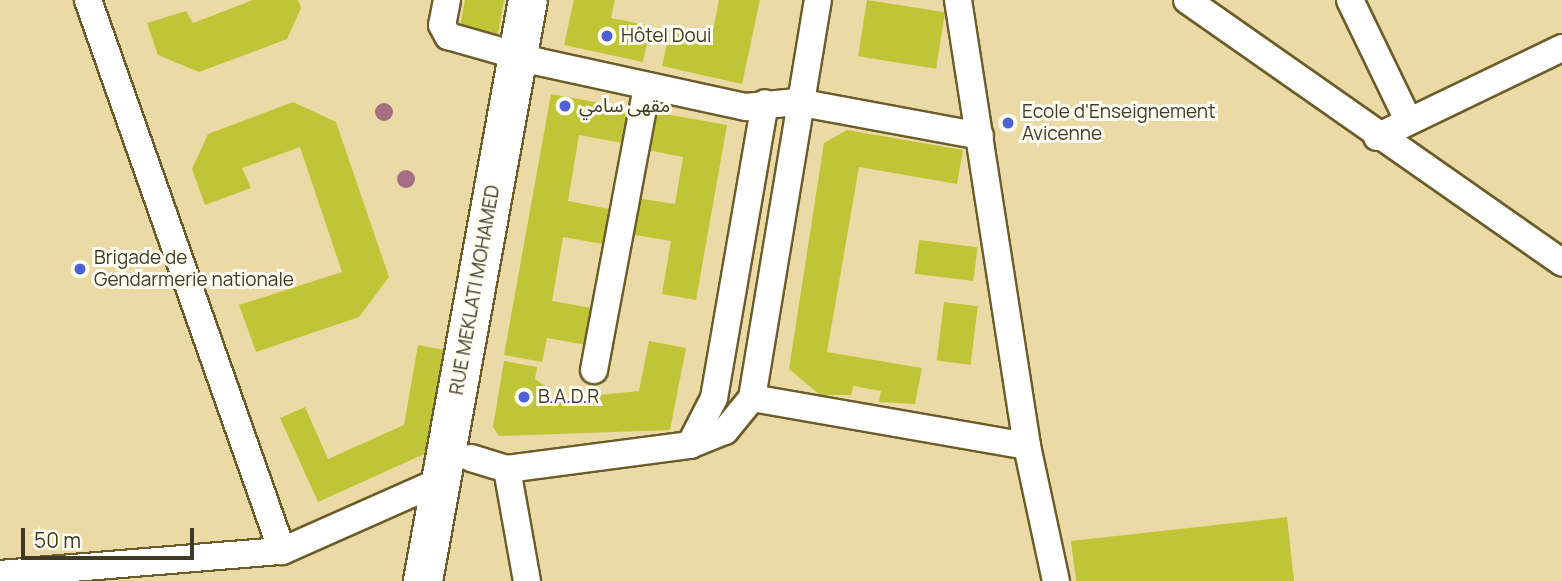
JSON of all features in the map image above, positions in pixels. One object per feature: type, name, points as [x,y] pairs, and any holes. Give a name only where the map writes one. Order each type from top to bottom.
[{"type":"street","points":[[88,0],[282,551]]},
{"type":"street","points":[[447,0],[442,25],[448,36],[528,59],[746,107],[765,103],[797,102],[980,136]]},
{"type":"street","name":"RUE MEKLATI MOHAMED","points":[[423,581],[456,469],[528,59],[528,0]]},
{"type":"street","name":"RUE MEKLATI MOHAMED","points":[[528,59],[552,0]]},
{"type":"street","points":[[0,574],[282,551],[456,469],[507,469],[690,445],[725,431],[752,398],[797,102],[818,0]]},
{"type":"street","points":[[958,0],[1027,446],[1056,581]]},
{"type":"street","points":[[1187,0],[1377,137],[1562,263]]},
{"type":"street","points":[[1350,0],[1408,120]]},
{"type":"street","points":[[1377,137],[1562,48]]},
{"type":"street","points":[[594,370],[647,86]]},
{"type":"street","points":[[690,445],[715,398],[765,103]]},
{"type":"street","points":[[752,398],[1027,446]]},
{"type":"street","name":"RUE MEKLATI MOHAMED","points":[[450,581],[456,469]]},
{"type":"street","points":[[507,469],[527,581]]},
{"type":"building","points":[[253,0],[298,0],[301,8],[287,39],[199,72],[158,55],[147,23],[186,11],[193,23]]},
{"type":"building","points":[[465,0],[504,0],[498,34],[460,26]]},
{"type":"building","name":"Hôtel Doui","points":[[574,0],[615,0],[611,18],[651,26],[643,62],[564,45]]},
{"type":"building","points":[[719,0],[760,0],[742,84],[662,66],[670,31],[711,40]]},
{"type":"building","points":[[867,0],[945,12],[936,69],[858,56]]},
{"type":"building","points":[[551,94],[628,108],[622,143],[579,135],[568,201],[609,209],[603,244],[563,237],[552,301],[592,308],[586,345],[547,338],[542,362],[504,355]]},
{"type":"building","points":[[293,102],[336,122],[389,277],[359,317],[256,352],[239,305],[342,272],[300,147],[242,168],[251,188],[205,205],[192,169],[208,134]]},
{"type":"building","points":[[654,112],[727,125],[696,300],[662,294],[671,241],[629,234],[635,198],[675,204],[683,157],[647,150]]},
{"type":"building","points":[[847,130],[963,150],[957,184],[859,167],[827,352],[922,368],[915,404],[879,402],[881,391],[853,386],[851,395],[820,395],[789,369],[824,143]]},
{"type":"building","points":[[919,240],[978,247],[973,281],[915,274]]},
{"type":"building","points":[[944,302],[978,306],[971,365],[937,361]]},
{"type":"building","points":[[649,341],[686,348],[670,430],[499,436],[493,427],[504,361],[537,367],[535,379],[549,389],[549,400],[639,391]]},
{"type":"building","points":[[418,345],[450,351],[433,450],[318,502],[280,418],[305,407],[328,459],[404,425]]},
{"type":"building","points":[[1287,517],[1294,581],[1076,581],[1071,541]]},
{"type":"place","name":"Hôtel Doui","points":[[607,36]]},
{"type":"place","name":"مقهى سامي","points":[[565,106]]},
{"type":"place","name":"Ecole d'Enseignement Avicenne","points":[[1008,123]]},
{"type":"place","name":"Brigade de Gendarmerie nationale","points":[[80,269]]},
{"type":"place","name":"B.A.D.R","points":[[524,397]]}]
